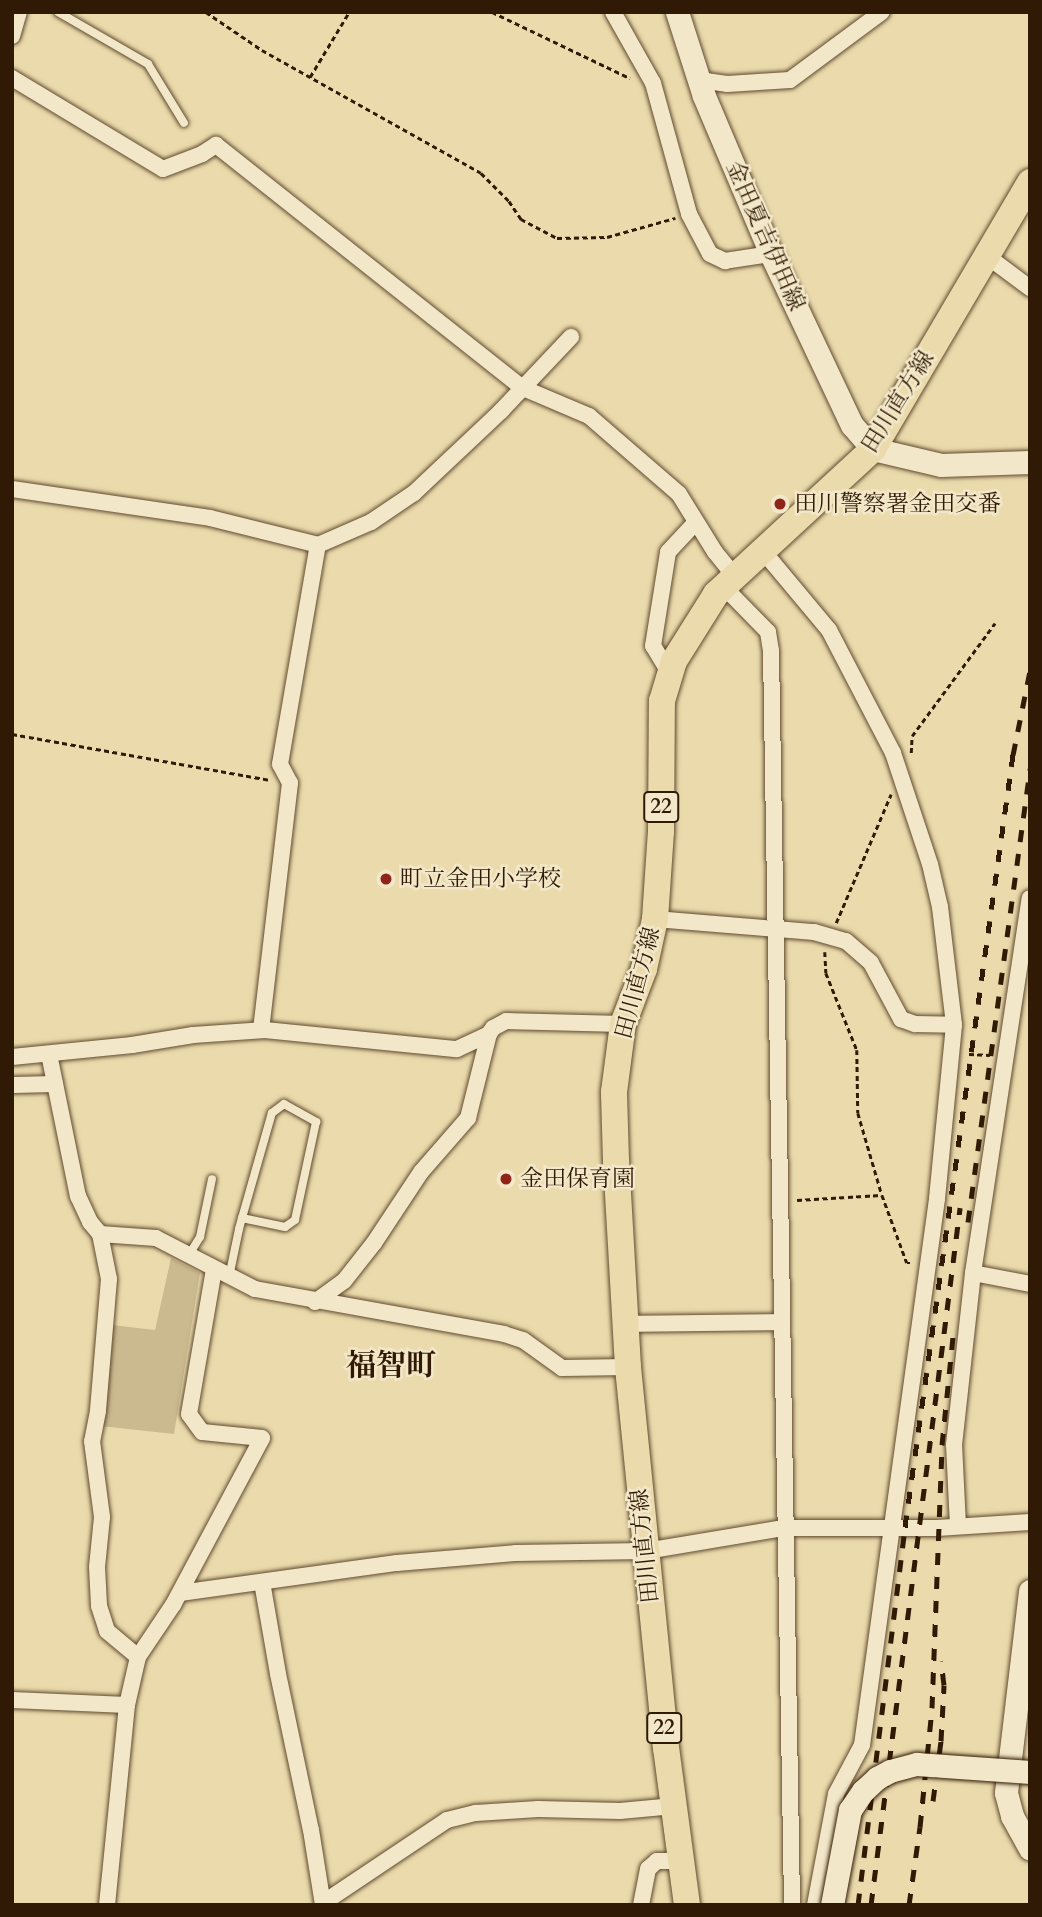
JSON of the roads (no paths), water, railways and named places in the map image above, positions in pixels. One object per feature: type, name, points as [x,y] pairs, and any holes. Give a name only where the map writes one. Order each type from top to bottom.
[{"type":"main road","name":"金田夏吉伊田線","points":[[677,12],[699,80],[771,254],[852,425],[873,449]]},
{"type":"main road","name":"田川直方線","points":[[687,1905],[646,1551],[628,1367],[614,1092],[623,1024],[644,968],[655,919],[661,832],[662,701],[674,661],[730,582],[873,449],[1030,182]]},
{"type":"main road","points":[[873,449],[941,465],[1030,462]]},
{"type":"main road","points":[[1028,1835],[1012,1816],[1006,1793],[1030,1591]]},
{"type":"main road","points":[[832,1905],[850,1810],[863,1790],[877,1778],[890,1771],[917,1764],[1030,1772]]},
{"type":"street","points":[[12,36],[19,12]]},
{"type":"street","points":[[613,12],[653,83],[689,214],[710,254],[725,261],[771,254]]},
{"type":"street","points":[[699,80],[727,84],[790,80],[882,12]]},
{"type":"street","points":[[12,78],[163,169],[202,154],[216,145],[523,388],[589,416],[679,494],[730,582],[768,632],[772,651],[792,1905]]},
{"type":"street","points":[[986,256],[1030,288]]},
{"type":"street","points":[[12,489],[210,518],[318,545],[371,522],[414,493],[523,388],[571,337]]},
{"type":"street","points":[[670,674],[653,646],[668,552],[696,522]]},
{"type":"street","points":[[261,1030],[289,783],[279,764],[318,545]]},
{"type":"street","points":[[764,551],[830,631],[893,753],[930,864],[940,907],[954,1025],[928,1265],[862,1745],[836,1794],[815,1905]]},
{"type":"street","points":[[958,1526],[954,1445],[973,1273],[1005,1057],[1022,993],[1030,898]]},
{"type":"street","points":[[655,919],[775,931],[814,932],[846,941],[871,963],[901,1020],[915,1024],[954,1025]]},
{"type":"street","points":[[315,1302],[344,1281],[374,1243],[421,1172],[468,1118],[489,1034],[493,1028],[506,1021],[623,1024]]},
{"type":"street","points":[[12,1057],[193,1035],[261,1030],[457,1049],[489,1034]]},
{"type":"street","points":[[50,1054],[78,1196],[90,1222],[100,1234],[109,1279],[98,1411],[92,1441],[102,1517],[97,1567],[99,1606],[107,1631],[138,1657]]},
{"type":"street","points":[[12,1085],[55,1084]]},
{"type":"street","points":[[100,1234],[156,1238],[190,1253],[214,1270],[255,1289],[315,1302],[504,1334],[523,1340],[562,1368],[628,1367]]},
{"type":"street","points":[[107,1905],[127,1705],[138,1657],[180,1593],[262,1438],[202,1432],[189,1414],[214,1270]]},
{"type":"street","points":[[973,1273],[1030,1284]]},
{"type":"street","points":[[625,1324],[781,1322]]},
{"type":"street","points":[[180,1593],[397,1563],[502,1554],[646,1551],[784,1528],[958,1526],[1030,1522]]},
{"type":"street","points":[[262,1581],[278,1674],[312,1830],[323,1904],[447,1820],[476,1813],[538,1809],[620,1811],[674,1806]]},
{"type":"street","points":[[12,1700],[127,1705]]},
{"type":"street","points":[[641,1905],[649,1869],[657,1861],[681,1861]]},
{"type":"lane","points":[[58,12],[148,64],[184,123]]},
{"type":"lane","points":[[229,1277],[242,1218],[272,1113],[284,1104],[316,1122],[295,1220],[285,1227],[242,1218]]},
{"type":"lane","points":[[190,1253],[200,1237],[212,1179]]},
{"type":"railway","points":[[858,1905],[905,1527],[1013,755],[1030,671]]},
{"type":"railway","points":[[968,1222],[1030,768]]},
{"type":"railway","points":[[871,1905],[960,1208]]},
{"type":"railway","points":[[909,1905],[932,1708],[942,1445],[953,1337]]},
{"type":"railway","points":[[933,1801],[941,1741],[944,1685],[941,1661]]},
{"type":"place","name":"田川警察署金田交番","points":[[780,504]]},
{"type":"place","name":"町立金田小学校","points":[[386,879]]},
{"type":"place","name":"金田保育園","points":[[506,1179]]},
{"type":"district","name":"福智町","points":[[391,1366]]}]
